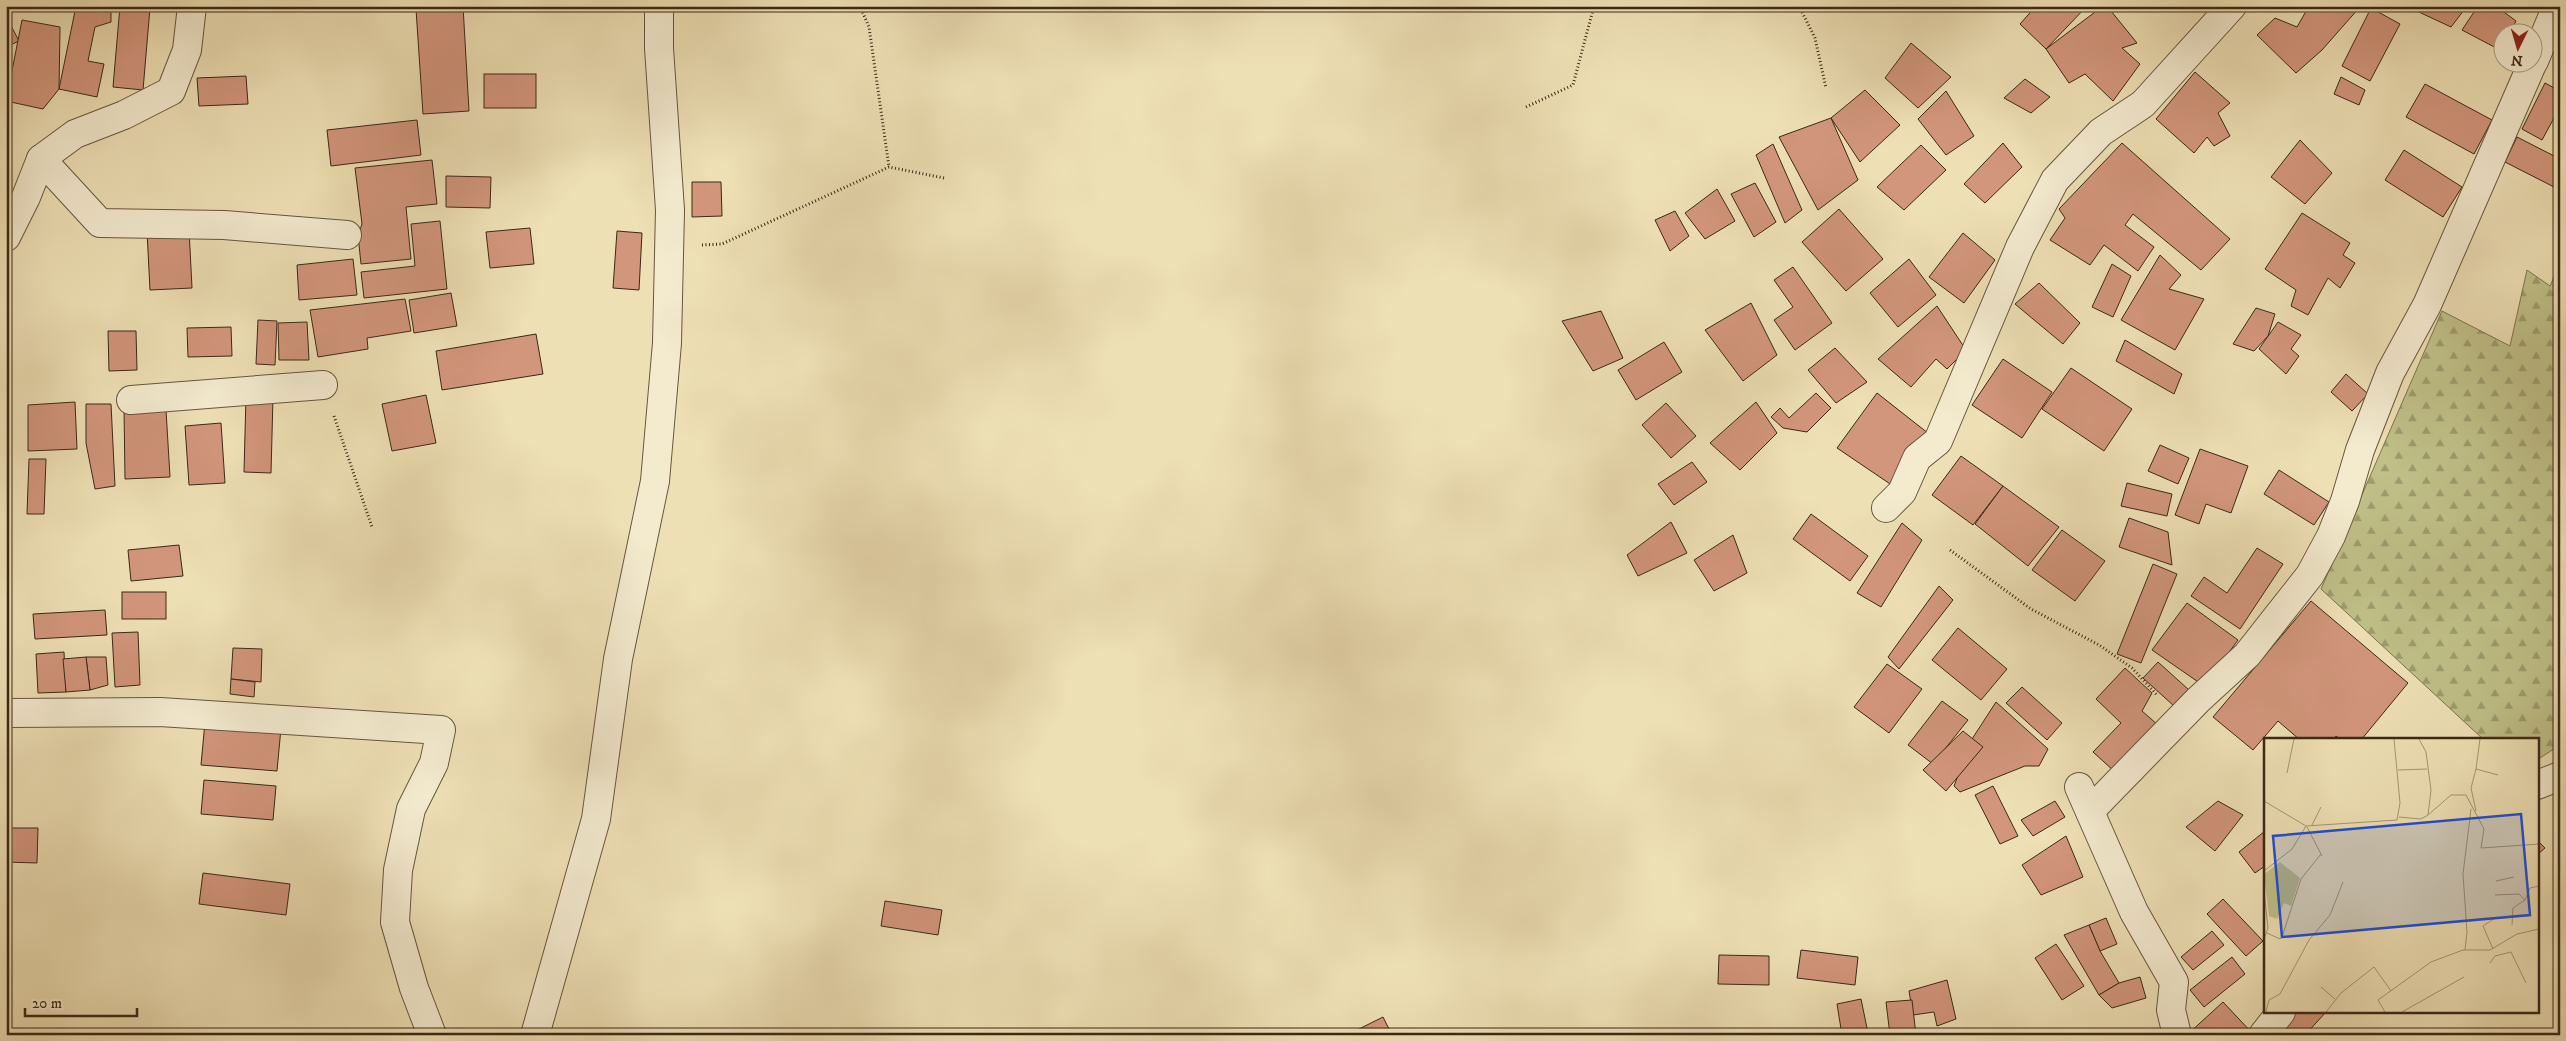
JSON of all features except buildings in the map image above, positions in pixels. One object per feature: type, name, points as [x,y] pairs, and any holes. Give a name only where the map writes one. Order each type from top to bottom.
[{"type":"street","points":[[6,237],[26,197],[41,159],[75,134],[124,115],[171,91],[187,50],[192,6]]},
{"type":"street","points":[[536,1035],[596,819],[618,659],[655,481],[668,343],[670,210],[658,48],[659,6]]},
{"type":"street","points":[[1886,508],[1902,492],[1917,458],[1938,440],[2020,247],[2054,180],[2101,132],[2143,104],[2232,6]]},
{"type":"street","points":[[2544,36],[2557,6]]},
{"type":"street","points":[[2177,1035],[2171,1010],[2174,982],[2134,912],[2085,799],[2179,720],[2247,655],[2310,575],[2331,536],[2345,501],[2360,450],[2390,373],[2427,305],[2529,72]]},
{"type":"street","points":[[41,159],[100,223],[224,225],[347,236]]},
{"type":"street","points":[[131,400],[324,385]]},
{"type":"street","points":[[6,713],[160,712],[441,730],[434,762],[411,809],[398,870],[395,922],[414,988],[432,1035]]},
{"type":"street","points":[[2538,785],[2560,776]]},
{"type":"street","points":[[2263,1035],[2279,1014]]},
{"type":"path","points":[[860,6],[869,27],[889,168]]},
{"type":"path","points":[[1526,107],[1573,85],[1594,6]]},
{"type":"path","points":[[1799,6],[1815,38],[1826,88]]},
{"type":"path","points":[[669,246],[722,244],[889,168],[944,178]]},
{"type":"path","points":[[324,385],[372,528]]},
{"type":"path","points":[[1950,550],[2031,609],[2099,645],[2132,668],[2179,720]]},
{"type":"green space","points":[[2560,263],[2560,745],[2538,759],[2538,738],[2482,738],[2321,589],[2442,311],[2510,346],[2527,270],[2550,286]]}]
